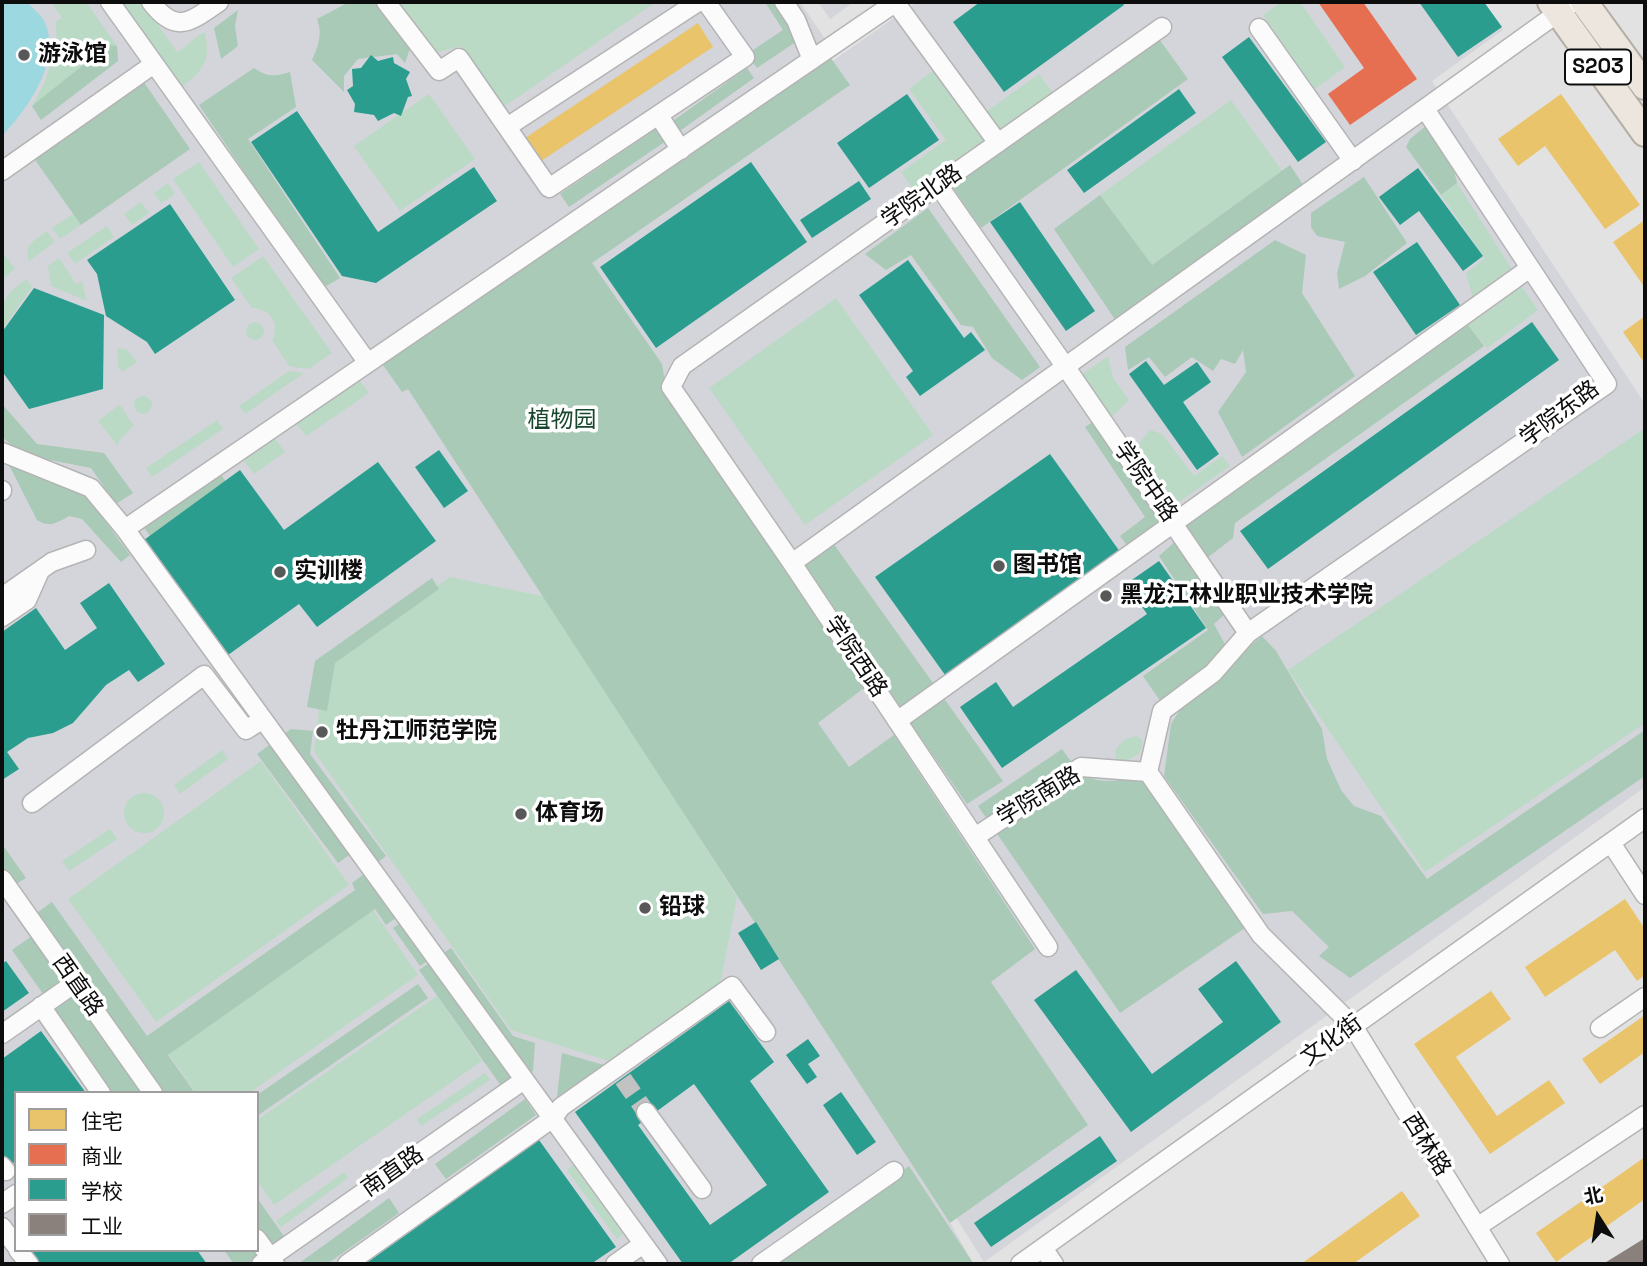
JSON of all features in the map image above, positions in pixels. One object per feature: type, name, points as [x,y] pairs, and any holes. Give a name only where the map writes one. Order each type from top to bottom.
[{"type":"highway","name":"S203","points":[[1584,2],[1645,86]]},
{"type":"highway","name":"S203","points":[[1561,5],[1645,133]]},
{"type":"street","points":[[110,2],[368,363]]},
{"type":"street","points":[[151,2],[161,16],[174,23],[190,22],[219,2]]},
{"type":"street","points":[[386,2],[439,71],[459,58],[549,188],[745,57],[706,2]]},
{"type":"street","points":[[508,127],[698,2]]},
{"type":"street","points":[[784,2],[796,20],[812,60]]},
{"type":"street","points":[[125,528],[896,2],[998,143]]},
{"type":"street","points":[[792,563],[1425,109],[1561,5]]},
{"type":"street","name":"学院北路","points":[[682,366],[1163,27]]},
{"type":"street","points":[[1259,28],[1353,160]]},
{"type":"street","points":[[2,171],[154,64]]},
{"type":"street","name":"学院东路","points":[[1248,633],[1607,384],[1425,109]]},
{"type":"street","points":[[659,116],[681,150]]},
{"type":"street","name":"学院中路","points":[[938,186],[1248,633]]},
{"type":"street","points":[[897,721],[1530,268]]},
{"type":"street","name":"学院西路","points":[[682,366],[671,387],[1048,947]]},
{"type":"street","points":[[2,452],[91,488],[125,528],[553,1118],[654,1263]]},
{"type":"street","points":[[2,597],[52,562],[86,550]]},
{"type":"street","points":[[2,617],[27,600],[40,571]]},
{"type":"street","points":[[1148,772],[1163,711],[1213,673],[1248,633]]},
{"type":"street","points":[[32,803],[204,675],[246,730],[263,719]]},
{"type":"street","name":"学院南路","points":[[975,837],[1081,767],[1148,772]]},
{"type":"street","name":"西林路","points":[[1148,772],[1261,935],[1353,1026],[1500,1264]]},
{"type":"street","name":"文化街","points":[[1020,1264],[1645,818]]},
{"type":"street","points":[[1611,843],[1645,895]]},
{"type":"street","name":"西直路","points":[[2,879],[152,1091]]},
{"type":"street","points":[[2,1034],[75,983]]},
{"type":"street","points":[[347,1264],[553,1118],[561,1107],[619,1074],[732,986],[766,1032]]},
{"type":"street","points":[[1600,1028],[1645,997]]},
{"type":"street","points":[[41,1006],[100,1091]]},
{"type":"street","name":"南直路","points":[[269,1262],[524,1080]]},
{"type":"street","points":[[646,1112],[702,1189]]},
{"type":"street","points":[[1477,1227],[1645,1115]]},
{"type":"street","points":[[761,1264],[894,1171]]},
{"type":"street","points":[[2,1227],[14,1244]]},
{"type":"street","points":[[259,1243],[269,1262]]},
{"type":"street","points":[[615,1264],[643,1244]]},
{"type":"street","points":[[1043,1248],[1054,1264]]},
{"type":"shaded area","name":"牡丹江师范学院","points":[[2,2],[800,2],[836,55],[408,352],[907,1147],[973,1263],[2,1264]]},
{"type":"shaded area","points":[[818,2],[854,2],[830,19]]},
{"type":"shaded area","name":"黑龙江林业职业技术学院","points":[[917,2],[1484,2],[1503,30],[1432,81],[1645,404],[1645,787],[984,1262],[415,353]]},
{"type":"green space","points":[[51,2],[86,2],[117,46],[118,61],[41,120],[32,106],[45,82],[52,58],[57,57],[56,21],[62,18]]},
{"type":"green space","points":[[121,2],[142,2],[177,52],[205,32],[207,51],[204,64],[181,88]]},
{"type":"green space","points":[[349,2],[377,2],[411,45],[405,63],[397,54],[358,59],[344,76],[344,92],[312,60],[320,35],[317,19]]},
{"type":"green space","points":[[397,2],[656,2],[505,106],[460,46],[436,53]]},
{"type":"green space","points":[[765,2],[779,2],[800,39],[757,68],[747,54],[783,30]]},
{"type":"green space","points":[[1282,2],[1300,2],[1345,67],[1315,89],[1263,15]]},
{"type":"green space","points":[[238,10],[235,26],[238,46],[221,59],[214,28]]},
{"type":"green space","points":[[1159,39],[1188,79],[981,228],[951,185]]},
{"type":"green space","points":[[108,45],[117,46],[118,61],[41,120],[32,106]]},
{"type":"green space","name":"植物园","points":[[828,54],[850,85],[592,263],[662,364],[665,382],[864,688],[818,723],[849,767],[894,735],[1035,949],[991,982],[1088,1125],[950,1223],[408,389],[402,392],[381,362]]},
{"type":"green space","points":[[938,67],[990,140],[916,193],[901,172],[946,140],[909,89]]},
{"type":"green space","points":[[254,68],[271,75],[290,72],[296,107],[248,139],[340,278],[323,288],[199,105]]},
{"type":"green space","points":[[747,68],[754,78],[677,133],[670,123]]},
{"type":"green space","points":[[1039,74],[1056,97],[1000,136],[983,114]]},
{"type":"green space","points":[[143,81],[190,149],[81,225],[33,157]]},
{"type":"green space","points":[[429,94],[475,159],[400,211],[354,146]]},
{"type":"green space","points":[[1231,100],[1282,171],[1151,265],[1100,195]]},
{"type":"green space","points":[[660,126],[669,139],[569,207],[560,194]]},
{"type":"green space","points":[[1426,126],[1454,170],[1457,183],[1441,195],[1406,147],[1410,139]]},
{"type":"green space","points":[[199,162],[259,249],[233,267],[173,179]]},
{"type":"green space","points":[[1290,165],[1306,189],[1116,321],[1054,229],[1100,195],[1152,265]]},
{"type":"green space","points":[[1364,177],[1407,243],[1365,276],[1339,289],[1337,273],[1345,242],[1317,236],[1311,227],[1311,213]]},
{"type":"green space","points":[[168,183],[175,194],[161,203],[154,193]]},
{"type":"green space","points":[[1457,183],[1513,271],[1473,299],[1466,273],[1485,258],[1441,195]]},
{"type":"green space","points":[[141,202],[149,213],[132,225],[124,214]]},
{"type":"green space","points":[[928,208],[1040,367],[1022,380],[992,358],[973,327],[961,325],[911,255],[886,270],[865,254]]},
{"type":"green space","points":[[73,214],[81,225],[60,239],[52,228]]},
{"type":"green space","points":[[107,226],[114,237],[75,264],[67,253]]},
{"type":"green space","points":[[47,231],[55,242],[29,261],[29,247]]},
{"type":"green space","points":[[1275,240],[1306,255],[1302,293],[1355,376],[1242,457],[1218,412],[1246,372],[1243,350],[1235,364],[1221,359],[1213,371],[1192,357],[1165,377],[1149,357],[1128,370],[1125,347]]},
{"type":"green space","points":[[2,251],[15,269],[2,279]]},
{"type":"green space","points":[[263,256],[332,353],[308,369],[289,366],[272,340],[275,328],[272,318],[264,311],[252,308],[231,278]]},
{"type":"green space","points":[[59,258],[76,284],[82,281],[87,301],[51,286],[48,266]]},
{"type":"green space","points":[[27,279],[32,287],[2,330],[5,300]]},
{"type":"green space","points":[[1519,283],[1538,310],[1487,348],[1468,325],[1500,303],[1498,298]]},
{"type":"green space","points":[[836,298],[933,435],[805,525],[709,388]]},
{"type":"green space","points":[[251,322],[259,322],[264,331],[262,338],[251,340],[246,335],[246,327]]},
{"type":"green space","points":[[1468,325],[1484,346],[1235,523],[1233,538],[1207,558],[1183,523]]},
{"type":"green space","points":[[117,348],[128,350],[137,362],[122,372],[118,367]]},
{"type":"green space","points":[[1108,356],[1113,378],[1129,400],[1111,418],[1080,376]]},
{"type":"green space","points":[[289,371],[304,373],[245,414],[239,406]]},
{"type":"green space","points":[[357,377],[369,393],[306,436],[294,420]]},
{"type":"green space","points":[[143,396],[151,401],[152,405],[147,413],[143,414],[135,409],[134,405],[139,397]]},
{"type":"green space","points":[[2,404],[37,444],[104,453],[133,493],[116,504],[91,468],[24,455],[2,437]]},
{"type":"green space","points":[[119,405],[134,425],[119,441],[118,446],[98,421]]},
{"type":"green space","points":[[1097,419],[1172,529],[1135,556],[1120,536],[1145,517],[1085,427]]},
{"type":"green space","points":[[217,420],[223,429],[152,477],[146,468]]},
{"type":"green space","points":[[1645,428],[1645,723],[1425,872],[1288,670]]},
{"type":"green space","points":[[1150,430],[1162,434],[1194,476],[1222,456],[1230,466],[1176,504],[1137,446]]},
{"type":"green space","points":[[273,436],[285,452],[254,474],[242,458]]},
{"type":"green space","points":[[15,462],[85,494],[130,555],[121,562],[82,519],[69,516],[49,524],[37,520],[9,465]]},
{"type":"green space","points":[[220,473],[231,489],[154,542],[143,526]]},
{"type":"green space","points":[[1178,539],[1227,612],[1214,624],[1227,648],[1209,670],[1161,702],[1143,676],[1208,630],[1159,556]]},
{"type":"green space","points":[[833,543],[1003,781],[967,804],[801,566]]},
{"type":"green space","name":"体育场","points":[[450,577],[546,597],[737,897],[720,985],[609,1061],[511,1030],[314,751],[325,662]]},
{"type":"green space","points":[[432,578],[439,589],[335,663],[327,711],[307,707],[315,661]]},
{"type":"green space","points":[[1262,636],[1276,651],[1322,729],[1327,759],[1341,790],[1354,806],[1381,816],[1427,879],[1645,730],[1645,776],[1350,978],[1319,956],[1329,947],[1292,911],[1263,914],[1164,776],[1171,724],[1186,700]]},
{"type":"green space","points":[[291,729],[313,731],[310,754],[386,856],[373,866],[359,848],[338,863],[257,754]]},
{"type":"green space","points":[[1137,736],[1142,740],[1139,752],[1125,761],[1116,759],[1115,751],[1119,745]]},
{"type":"green space","points":[[1062,749],[1080,771],[1096,780],[1142,778],[1245,928],[1120,1013],[978,806]]},
{"type":"green space","points":[[222,750],[228,759],[180,794],[174,785]]},
{"type":"green space","points":[[261,761],[349,885],[156,1022],[68,899]]},
{"type":"green space","points":[[144,793],[158,799],[164,813],[158,827],[144,833],[130,827],[124,813],[130,799]]},
{"type":"green space","points":[[110,829],[117,839],[69,871],[62,861]]},
{"type":"green space","points":[[2,844],[26,878],[13,886],[2,870]]},
{"type":"green space","points":[[369,870],[400,915],[386,925],[375,909],[168,1055],[194,1091],[154,1091],[31,917],[52,902],[147,1036],[355,890],[352,883]]},
{"type":"green space","points":[[373,910],[418,975],[252,1091],[195,1091],[168,1053]]},
{"type":"green space","points":[[403,921],[430,959],[420,966],[393,928]]},
{"type":"green space","points":[[35,934],[146,1091],[112,1091],[12,950]]},
{"type":"green space","points":[[451,948],[513,1036],[535,1043],[533,1071],[504,1090],[419,970]]},
{"type":"green space","points":[[418,984],[428,998],[259,1115],[259,1094]]},
{"type":"green space","points":[[437,996],[482,1061],[274,1205],[259,1183],[259,1119]]},
{"type":"green space","points":[[562,1053],[611,1067],[556,1105]]},
{"type":"green space","points":[[485,1073],[490,1080],[421,1126],[417,1119]]},
{"type":"green space","points":[[525,1099],[536,1115],[446,1179],[435,1164]]},
{"type":"green space","points":[[573,1165],[623,1234],[617,1239],[567,1170]]},
{"type":"green space","points":[[909,1166],[973,1263],[769,1264]]},
{"type":"green space","points":[[344,1172],[348,1178],[281,1227],[276,1221]]},
{"type":"green space","points":[[389,1198],[399,1213],[327,1264],[298,1264]]},
{"type":"green space","points":[[259,1201],[286,1239],[270,1250],[259,1234]]},
{"type":"green space","points":[[225,1252],[261,1254],[247,1264],[234,1264]]},
{"type":"water","name":"游泳馆","points":[[2,2],[27,2],[39,14],[44,20],[49,38],[49,53],[45,69],[31,99],[2,136]]},
{"type":"building: 住宅","points":[[698,23],[713,47],[538,163],[522,140]]},
{"type":"building: 住宅","points":[[1561,94],[1640,205],[1605,229],[1545,146],[1518,166],[1498,139]]},
{"type":"building: 住宅","points":[[1645,220],[1645,288],[1613,242]]},
{"type":"building: 住宅","points":[[1645,316],[1645,359],[1643,361],[1623,332]]},
{"type":"building: 住宅","points":[[1625,899],[1645,929],[1645,975],[1637,981],[1615,950],[1545,997],[1525,967]]},
{"type":"building: 住宅","points":[[1491,991],[1511,1019],[1456,1057],[1497,1116],[1549,1080],[1565,1103],[1490,1154],[1414,1044]]},
{"type":"building: 住宅","points":[[1645,1015],[1645,1052],[1600,1084],[1582,1059]]},
{"type":"building: 住宅","points":[[1645,1157],[1645,1199],[1556,1262],[1536,1233]]},
{"type":"building: 住宅","points":[[1402,1191],[1420,1216],[1353,1264],[1301,1264]]},
{"type":"building: 商业","points":[[1318,2],[1363,2],[1417,79],[1350,125],[1328,94],[1364,68]]},
{"type":"building: 学校","points":[[980,2],[1122,2],[1124,5],[1004,92],[953,22]]},
{"type":"building: 学校","points":[[1419,2],[1484,2],[1502,27],[1458,57]]},
{"type":"building: 学校","points":[[1249,37],[1326,142],[1298,162],[1222,57]]},
{"type":"building: 学校","points":[[371,55],[378,61],[393,57],[394,63],[410,72],[406,79],[412,96],[408,97],[401,116],[394,113],[378,121],[374,115],[354,112],[355,104],[347,90],[353,86],[352,69],[361,68]]},
{"type":"building: 学校","points":[[1179,89],[1196,113],[1084,193],[1067,170]]},
{"type":"building: 学校","points":[[907,94],[939,140],[869,188],[837,143]]},
{"type":"building: 学校","points":[[297,111],[378,232],[474,167],[497,201],[376,283],[342,276],[251,142]]},
{"type":"building: 学校","points":[[751,162],[807,242],[656,348],[600,267]]},
{"type":"building: 学校","points":[[1418,168],[1483,256],[1463,271],[1419,211],[1400,225],[1379,197]]},
{"type":"building: 学校","points":[[859,181],[871,199],[812,238],[800,220]]},
{"type":"building: 学校","points":[[1020,202],[1095,311],[1066,331],[990,222]]},
{"type":"building: 学校","points":[[170,204],[235,300],[155,354],[147,342],[106,316],[97,274],[87,260]]},
{"type":"building: 学校","points":[[1417,242],[1460,305],[1416,335],[1373,272]]},
{"type":"building: 学校","points":[[908,260],[964,338],[971,332],[985,350],[920,396],[906,377],[913,371],[859,295]]},
{"type":"building: 学校","points":[[34,288],[104,315],[103,389],[29,409],[2,371],[2,332]]},
{"type":"building: 学校","points":[[1532,322],[1559,360],[1268,569],[1240,531]]},
{"type":"building: 学校","points":[[1146,361],[1164,385],[1197,362],[1211,382],[1183,402],[1219,454],[1197,470],[1129,374]]},
{"type":"building: 学校","points":[[439,450],[468,491],[444,508],[415,467]]},
{"type":"building: 学校","name":"图书馆","points":[[1050,454],[1123,556],[948,679],[875,577]]},
{"type":"building: 学校","name":"实训楼","points":[[378,462],[436,541],[317,627],[299,604],[228,655],[144,540],[240,470],[284,530]]},
{"type":"building: 学校","points":[[1159,561],[1206,628],[1002,768],[960,707],[996,682],[1013,707],[1147,614],[1126,584]]},
{"type":"building: 学校","points":[[109,583],[165,664],[138,682],[129,670],[106,685],[73,723],[53,733],[28,738],[7,752],[19,769],[2,780],[2,632],[36,608],[65,650],[97,628],[80,603]]},
{"type":"building: 学校","points":[[756,922],[779,959],[761,970],[738,933]]},
{"type":"building: 学校","points":[[6,961],[29,993],[2,1012],[2,964]]},
{"type":"building: 学校","points":[[1236,961],[1281,1022],[1131,1132],[1034,1000],[1076,970],[1152,1074],[1223,1022],[1198,989]]},
{"type":"building: 学校","points":[[729,1001],[774,1062],[750,1081],[829,1192],[728,1264],[683,1264],[575,1112]],"holes":[[[694,1084],[767,1185],[710,1225],[638,1125]]]},
{"type":"building: 学校","points":[[41,1031],[85,1091],[14,1091],[14,1162],[9,1166],[2,1156],[2,1059]]},
{"type":"building: 学校","points":[[808,1039],[820,1056],[808,1064],[817,1077],[807,1084],[786,1055]]},
{"type":"building: 学校","points":[[841,1092],[876,1142],[857,1155],[823,1105]]},
{"type":"building: 学校","points":[[1100,1136],[1117,1161],[991,1247],[974,1223]]},
{"type":"building: 学校","points":[[539,1140],[616,1247],[591,1264],[365,1264]]},
{"type":"building: 学校","points":[[26,1252],[198,1252],[207,1264],[32,1264]]},
{"type":"building: 工业","points":[[1645,1238],[1645,1264],[1603,1264]]},
{"type":"tunnel","points":[[623,1079],[646,1112]]},
{"type":"place","name":"游泳馆","points":[[24,55]]},
{"type":"place","name":"图书馆","points":[[999,566]]},
{"type":"place","name":"实训楼","points":[[280,572]]},
{"type":"place","name":"黑龙江林业职业技术学院","points":[[1106,596]]},
{"type":"place","name":"牡丹江师范学院","points":[[322,732]]},
{"type":"place","name":"体育场","points":[[521,814]]},
{"type":"place","name":"铅球","points":[[645,908]]}]
